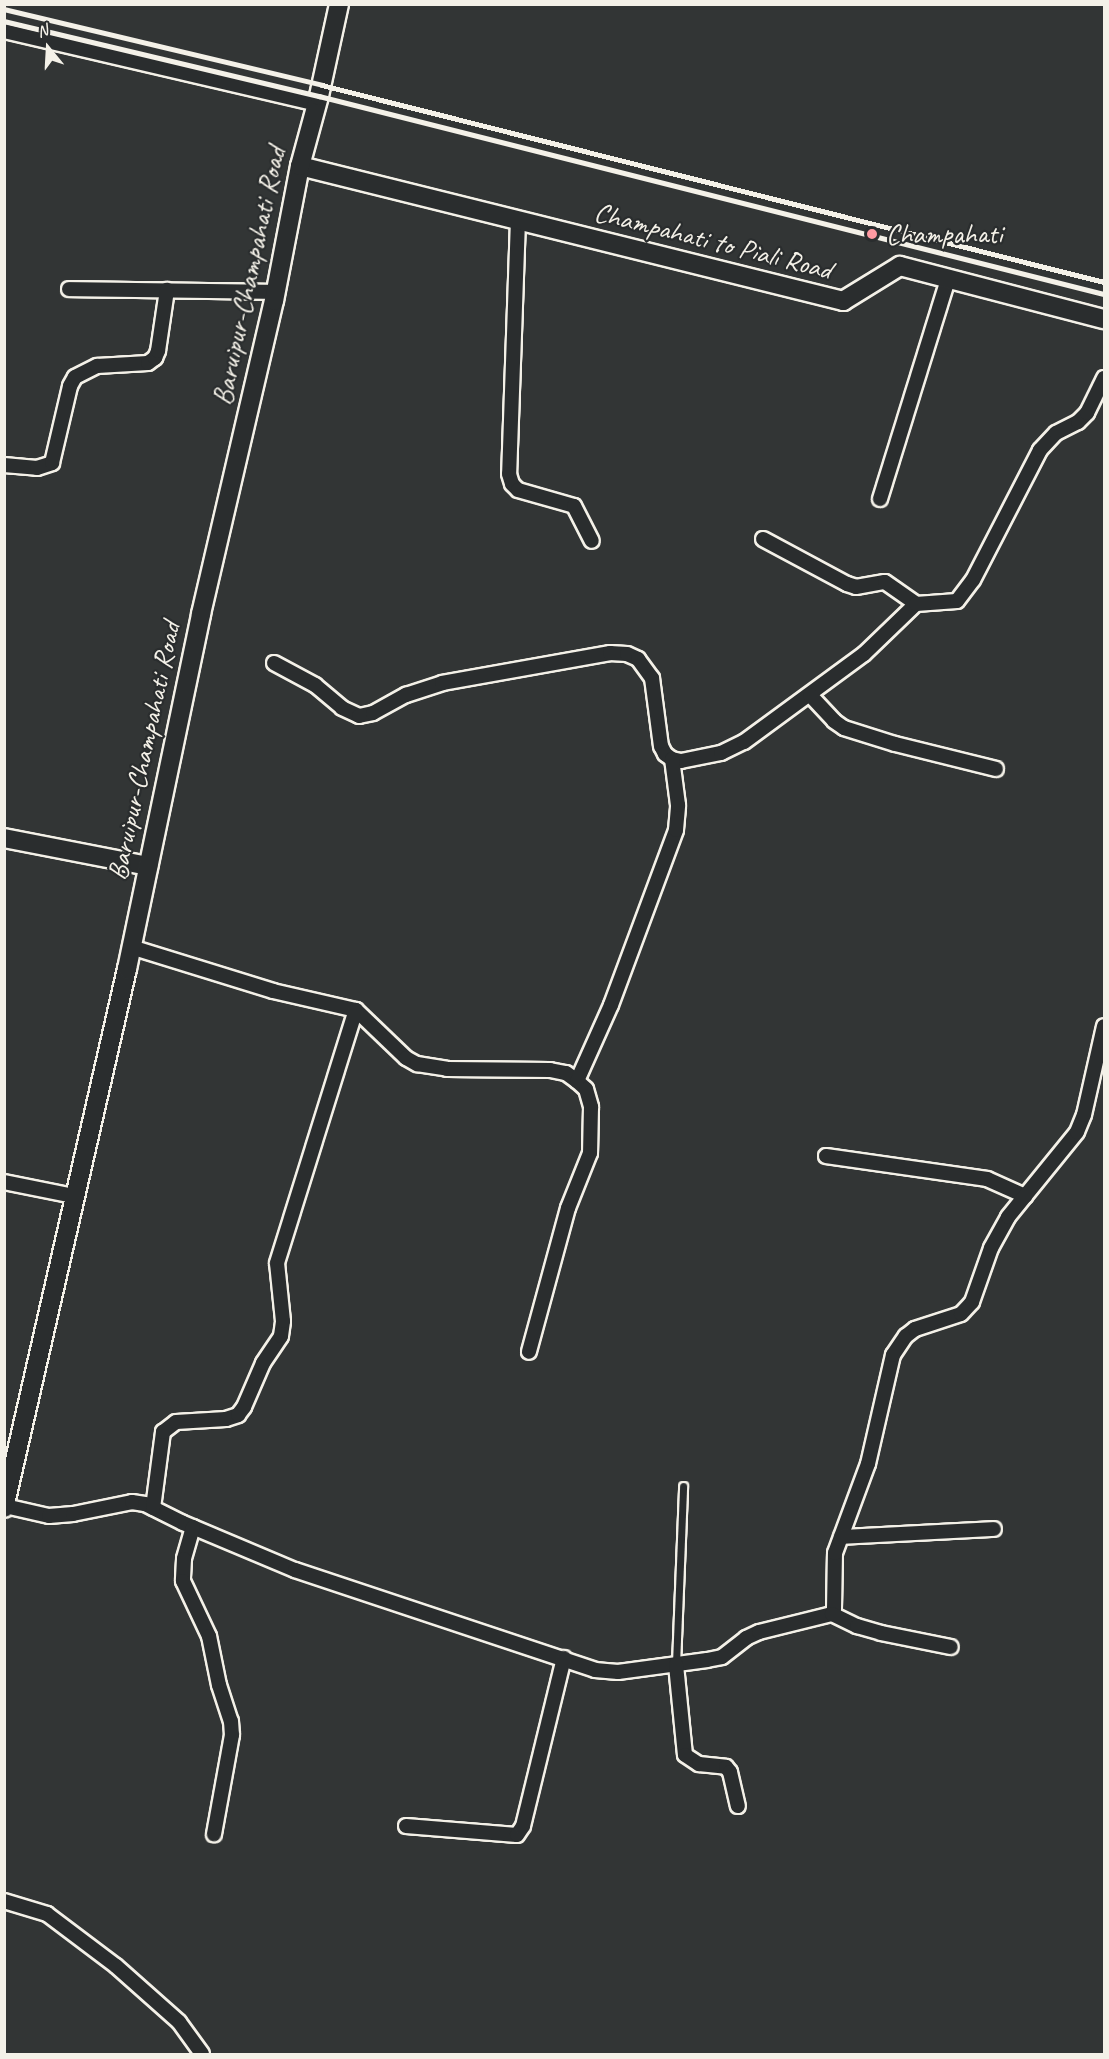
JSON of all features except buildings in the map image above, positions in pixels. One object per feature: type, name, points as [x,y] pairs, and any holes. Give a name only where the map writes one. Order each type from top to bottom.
[{"type":"main road","name":"Baruipur-Champahati Road","points":[[5,1507],[131,947],[201,614],[276,292],[300,166],[317,105],[339,4]]},
{"type":"main road","name":"Champahati to Piali Road","points":[[300,166],[843,301],[900,266],[1104,319]]},
{"type":"main road","points":[[4,838],[148,866]]},
{"type":"street","points":[[4,31],[317,105]]},
{"type":"street","points":[[519,220],[509,474],[512,484],[518,490],[559,499],[574,506],[582,516],[592,541]]},
{"type":"street","points":[[880,499],[948,279]]},
{"type":"street","points":[[69,289],[276,292]]},
{"type":"street","points":[[4,465],[37,468],[52,463],[70,386],[75,377],[97,366],[148,363],[155,358],[158,351],[166,290]]},
{"type":"street","points":[[672,759],[700,758],[744,742],[864,654],[916,604],[928,601],[949,603],[957,601],[965,592],[1040,450],[1047,440],[1078,422],[1087,413],[1104,378]]},
{"type":"street","points":[[763,539],[847,584],[856,587],[885,582],[916,604]]},
{"type":"street","points":[[274,663],[315,685],[342,708],[359,716],[373,713],[406,695],[441,682],[610,653],[627,654],[638,659],[652,678],[662,746],[672,759],[678,805],[676,830],[611,1005],[577,1081]]},
{"type":"street","points":[[810,695],[834,721],[844,728],[895,744],[996,770]]},
{"type":"street","points":[[131,947],[273,991],[356,1010],[406,1058],[417,1065],[447,1070],[550,1070],[566,1073],[586,1089],[591,1107],[590,1153],[568,1208],[529,1352]]},
{"type":"street","points":[[153,1508],[163,1432],[176,1422],[226,1419],[238,1415],[263,1364],[281,1336],[283,1321],[277,1263],[279,1251],[356,1010]]},
{"type":"street","points":[[832,1614],[835,1553],[868,1464],[893,1355],[900,1342],[915,1329],[961,1314],[972,1302],[992,1248],[1008,1217],[1077,1132],[1084,1115],[1104,1026]]},
{"type":"street","points":[[826,1156],[987,1179],[1025,1196]]},
{"type":"street","points":[[4,1182],[74,1196]]},
{"type":"street","points":[[5,1507],[50,1516],[132,1502],[153,1508],[295,1570],[595,1670],[618,1672],[722,1657],[746,1638],[759,1632],[832,1614],[865,1629],[951,1647]]},
{"type":"street","points":[[193,1527],[184,1558],[183,1581],[209,1636],[232,1728],[214,1834]]},
{"type":"street","points":[[841,1537],[994,1529]]},
{"type":"street","points":[[406,1826],[510,1837],[517,1835],[523,1826],[564,1658]]},
{"type":"street","points":[[676,1665],[685,1755],[699,1764],[726,1767],[730,1772],[738,1806]]},
{"type":"street","points":[[4,1901],[47,1914],[116,1966],[179,2022],[202,2055]]},
{"type":"lane","points":[[676,1665],[683,1486]]},
{"type":"railway","points":[[4,9],[322,85],[1104,282]]},
{"type":"railway","points":[[4,21],[319,96],[1104,294]]},
{"type":"place","name":"Champahati","points":[[872,234]]}]
